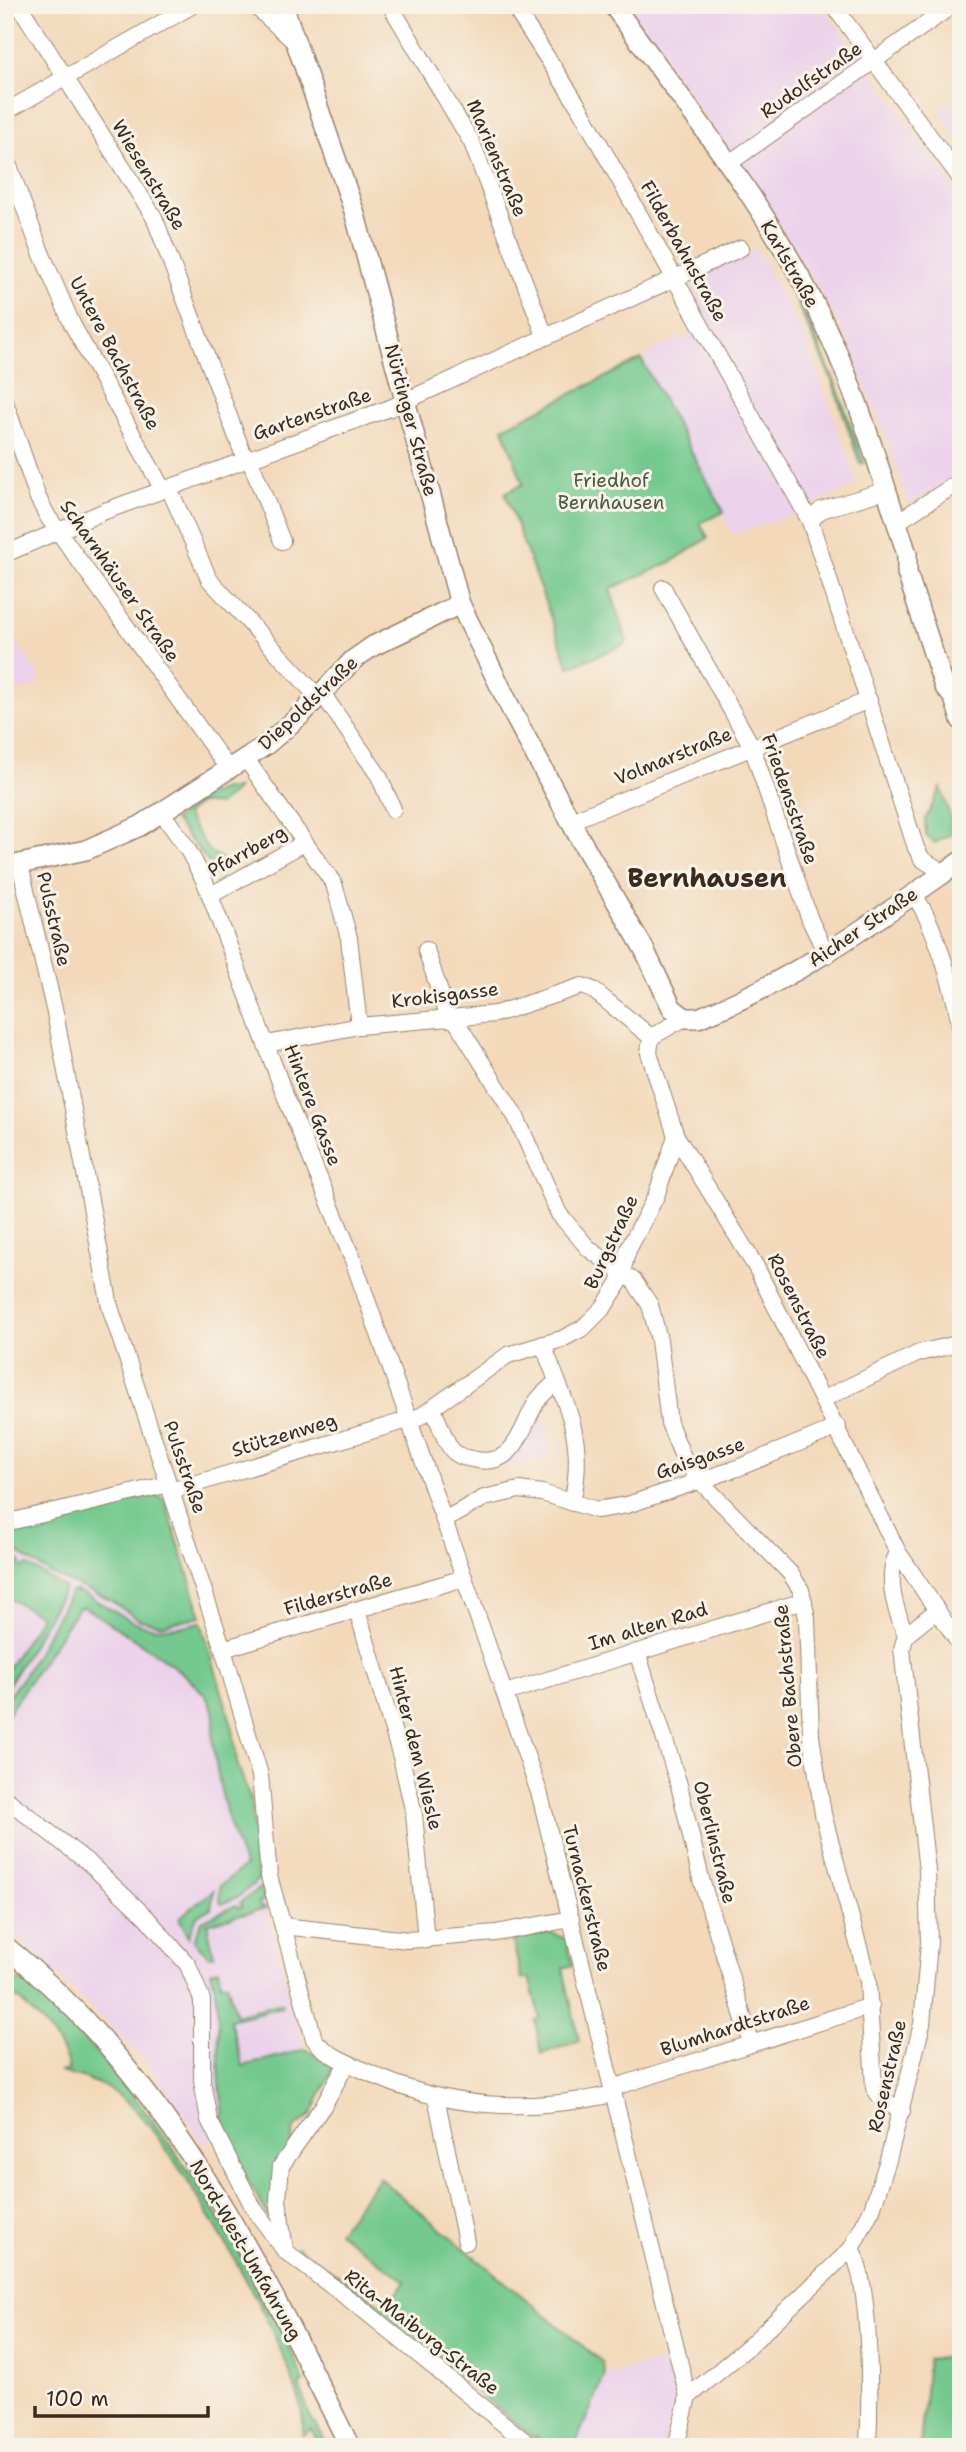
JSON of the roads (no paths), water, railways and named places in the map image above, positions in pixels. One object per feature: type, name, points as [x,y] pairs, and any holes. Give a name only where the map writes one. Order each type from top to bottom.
[{"type":"main road","name":"Nürtinger Straße","points":[[283,5],[354,211],[460,604],[570,821],[645,949],[672,1008],[685,1018]]},
{"type":"main road","name":"Karlstraße","points":[[613,5],[728,164],[820,314],[859,403],[907,554],[907,573],[922,600],[936,641],[944,686],[954,698],[961,720]]},
{"type":"main road","name":"Diepoldstraße","points":[[13,866],[100,845],[162,813],[238,764],[289,726],[353,660],[373,646],[460,604]]},
{"type":"main road","name":"Aicher Straße","points":[[685,1018],[704,1016],[827,954],[913,894],[952,871],[961,861]]},
{"type":"main road","name":"Nord-West-Umfahrung","points":[[5,1946],[70,2006],[121,2061],[188,2148],[252,2253],[350,2447]]},
{"type":"street","name":"Wiesenstraße","points":[[19,5],[163,236],[247,458],[282,541]]},
{"type":"street","points":[[5,112],[193,5]]},
{"type":"street","points":[[254,5],[296,43]]},
{"type":"street","name":"Marienstraße","points":[[390,5],[472,143],[545,336]]},
{"type":"street","name":"Filderbahnstraße","points":[[513,5],[556,67],[810,522],[916,848],[922,859],[952,871]]},
{"type":"street","points":[[833,5],[961,179]]},
{"type":"street","name":"Rudolfstraße","points":[[728,164],[953,5]]},
{"type":"street","name":"Untere Bachstraße","points":[[5,155],[49,273],[72,324],[166,489],[209,579],[320,695]]},
{"type":"street","name":"Gartenstraße","points":[[5,554],[57,531],[247,458],[407,401],[741,248]]},
{"type":"street","name":"Scharnhäuser Straße","points":[[5,402],[37,498],[57,531],[238,764],[325,869],[334,884],[345,922],[359,1026]]},
{"type":"street","points":[[897,522],[961,481]]},
{"type":"street","points":[[810,522],[821,510],[887,490]]},
{"type":"street","name":"Friedensstraße","points":[[663,588],[752,747],[810,920],[827,954]]},
{"type":"street","points":[[320,695],[379,776],[393,809]]},
{"type":"street","name":"Volmarstraße","points":[[570,821],[869,700]]},
{"type":"street","name":"Hintere Gasse","points":[[162,813],[187,848],[211,895],[353,1260],[409,1421]]},
{"type":"street","name":"Pfarrberg","points":[[211,895],[304,843]]},
{"type":"street","name":"Pulsstraße","points":[[13,866],[55,1013],[104,1286],[125,1359],[223,1649],[260,1775],[269,1877],[314,2039],[325,2050],[347,2063],[394,2084],[436,2097]]},
{"type":"street","points":[[913,894],[920,904],[951,986],[961,1030]]},
{"type":"street","name":"Obere Bachstraße","points":[[426,950],[452,1019],[516,1117],[559,1214],[589,1248],[624,1270],[642,1290],[650,1305],[659,1340],[668,1423],[682,1457],[700,1481],[790,1573],[804,1601],[811,1736],[834,1862],[868,1981],[874,2088],[882,2099],[902,2111]]},
{"type":"street","name":"Krokisgasse","points":[[267,1044],[359,1026],[495,1014],[582,986],[593,990],[651,1037]]},
{"type":"street","points":[[651,1037],[685,1018]]},
{"type":"street","name":"Rosenstraße","points":[[651,1037],[649,1053],[676,1136],[756,1266],[898,1552],[892,1565],[892,1575],[897,1612],[906,1635],[902,1649],[926,1862],[929,1943],[922,2024],[902,2111],[873,2208],[851,2249],[731,2363],[688,2397]]},
{"type":"street","name":"Burgstraße","points":[[409,1421],[433,1410],[500,1360],[573,1334],[593,1319],[612,1295],[624,1270],[628,1251],[656,1196],[676,1136]]},
{"type":"street","points":[[823,1399],[919,1353],[961,1343]]},
{"type":"street","points":[[543,1344],[578,1439],[578,1468],[572,1503]]},
{"type":"street","points":[[433,1410],[450,1448],[457,1455],[489,1463],[502,1458],[509,1451],[530,1420],[538,1400],[556,1381]]},
{"type":"street","name":"Stützenweg","points":[[5,1523],[170,1488],[409,1421]]},
{"type":"street","name":"Turnackerstraße","points":[[409,1421],[541,1795],[688,2397]]},
{"type":"street","name":"Gaisgasse","points":[[495,1494],[529,1491],[587,1508],[607,1509],[700,1481],[838,1427]]},
{"type":"street","points":[[444,1520],[495,1494],[489,1463]]},
{"type":"street","points":[[898,1552],[961,1646]]},
{"type":"street","name":"Filderstraße","points":[[223,1649],[464,1578]]},
{"type":"street","name":"Im alten Rad","points":[[505,1693],[804,1601]]},
{"type":"street","name":"Hinter dem Wiesle","points":[[357,1610],[401,1757],[414,1814],[426,1940]]},
{"type":"street","points":[[906,1635],[936,1611]]},
{"type":"street","name":"Oberlinstraße","points":[[637,1652],[679,1785],[704,1889],[751,2043]]},
{"type":"street","name":"Rita-Maiburg-Straße","points":[[5,1798],[90,1864],[146,1917],[188,1965],[202,2000],[202,2081],[209,2120],[254,2209],[285,2251],[365,2311],[532,2447]]},
{"type":"street","points":[[283,1926],[364,1937],[426,1940],[511,1931],[571,1919]]},
{"type":"street","name":"Blumhardtstraße","points":[[436,2097],[469,2104],[519,2107],[556,2105],[613,2091],[751,2043],[871,2006]]},
{"type":"street","points":[[285,2251],[278,2199],[281,2166],[323,2106],[347,2063]]},
{"type":"street","points":[[436,2097],[466,2242]]},
{"type":"street","points":[[851,2249],[860,2273],[865,2321],[868,2447]]},
{"type":"street","points":[[676,2447],[688,2397]]},
{"type":"district","name":"Bernhausen","points":[[707,877]]},
{"type":"park label","name":"Friedhof Bernhausen","points":[[611,491]]}]
